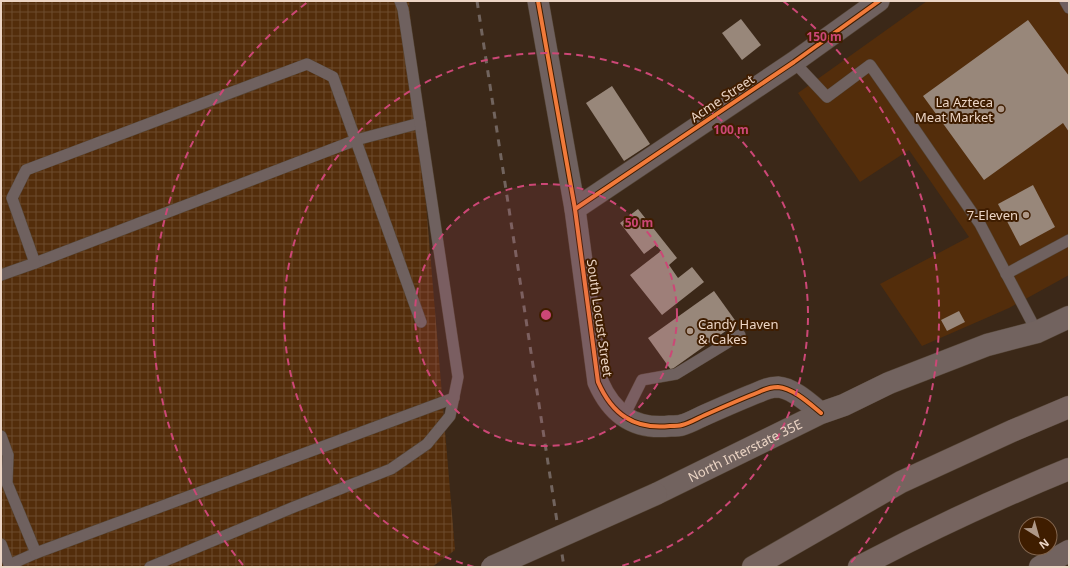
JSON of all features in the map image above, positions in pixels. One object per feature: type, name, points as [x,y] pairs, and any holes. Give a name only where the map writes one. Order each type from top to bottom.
[{"type":"highway","points":[[753,567],[901,482],[1012,431],[1069,407]]},
{"type":"highway","points":[[859,567],[903,544],[1006,495],[1069,469]]},
{"type":"main road","name":"North Interstate 35E","points":[[492,567],[656,494],[821,413],[844,405],[890,383],[987,344],[1037,332],[1069,317]]},
{"type":"main road","points":[[1040,567],[1069,551]]},
{"type":"street","name":"South Locust Street","points":[[538,1],[575,210],[598,382],[602,392],[616,410],[624,416],[634,422],[658,427],[682,425],[769,388],[779,387],[792,391],[821,413]]},
{"type":"street","name":"Acme Street","points":[[575,210],[794,62],[879,1]]},
{"type":"lane","points":[[150,567],[294,507],[391,469],[427,444],[450,416],[458,377],[403,9],[400,1]]},
{"type":"lane","points":[[1065,1],[1069,8]]},
{"type":"lane","points":[[794,62],[827,97],[870,65],[980,224],[1037,332]]},
{"type":"lane","points":[[35,263],[12,198],[26,170],[307,64],[333,78],[421,322]]},
{"type":"lane","points":[[1,275],[356,140],[420,122]]},
{"type":"lane","points":[[1006,274],[1069,240]]},
{"type":"lane","points":[[624,416],[642,380],[676,374],[740,335]]},
{"type":"lane","points":[[1,545],[9,566],[36,553],[454,398]]},
{"type":"lane","points":[[1,436],[8,455],[7,483],[36,553]]},
{"type":"shaded area","points":[[1,1],[409,1],[455,550],[432,567],[1,567]]},
{"type":"shaded area","points":[[927,1],[1069,1],[1069,275],[1009,308],[922,346],[880,284],[969,237],[909,150],[860,182],[798,93]]},
{"type":"building","points":[[741,19],[761,45],[742,60],[722,33]]},
{"type":"building","name":"La Azteca Meat Market","points":[[1028,20],[1069,76],[1069,132],[1063,123],[984,180],[923,96]]},
{"type":"building","points":[[612,86],[650,144],[624,161],[586,103]]},
{"type":"building","name":"7-Eleven","points":[[1033,185],[1055,227],[1020,246],[998,204]]},
{"type":"building","points":[[638,209],[677,258],[669,265],[678,278],[692,267],[704,282],[662,315],[630,275],[661,251],[656,245],[644,254],[620,223]]},
{"type":"building","points":[[714,291],[737,323],[671,370],[648,338]]},
{"type":"building","points":[[959,311],[965,322],[947,331],[941,320]]},
{"type":"railway","points":[[477,1],[564,567]]},
{"type":"cycle path","points":[[538,1],[575,209],[598,382],[610,403],[626,418],[635,422],[657,427],[678,426],[764,390],[778,387],[795,393],[821,413]]},
{"type":"cycle path","points":[[575,209],[794,62],[879,1]]},
{"type":"place","name":"La Azteca Meat Market","points":[[1001,109]]},
{"type":"place","name":"7-Eleven","points":[[1026,215]]},
{"type":"place","name":"Candy Haven & Cakes","points":[[690,331]]}]
